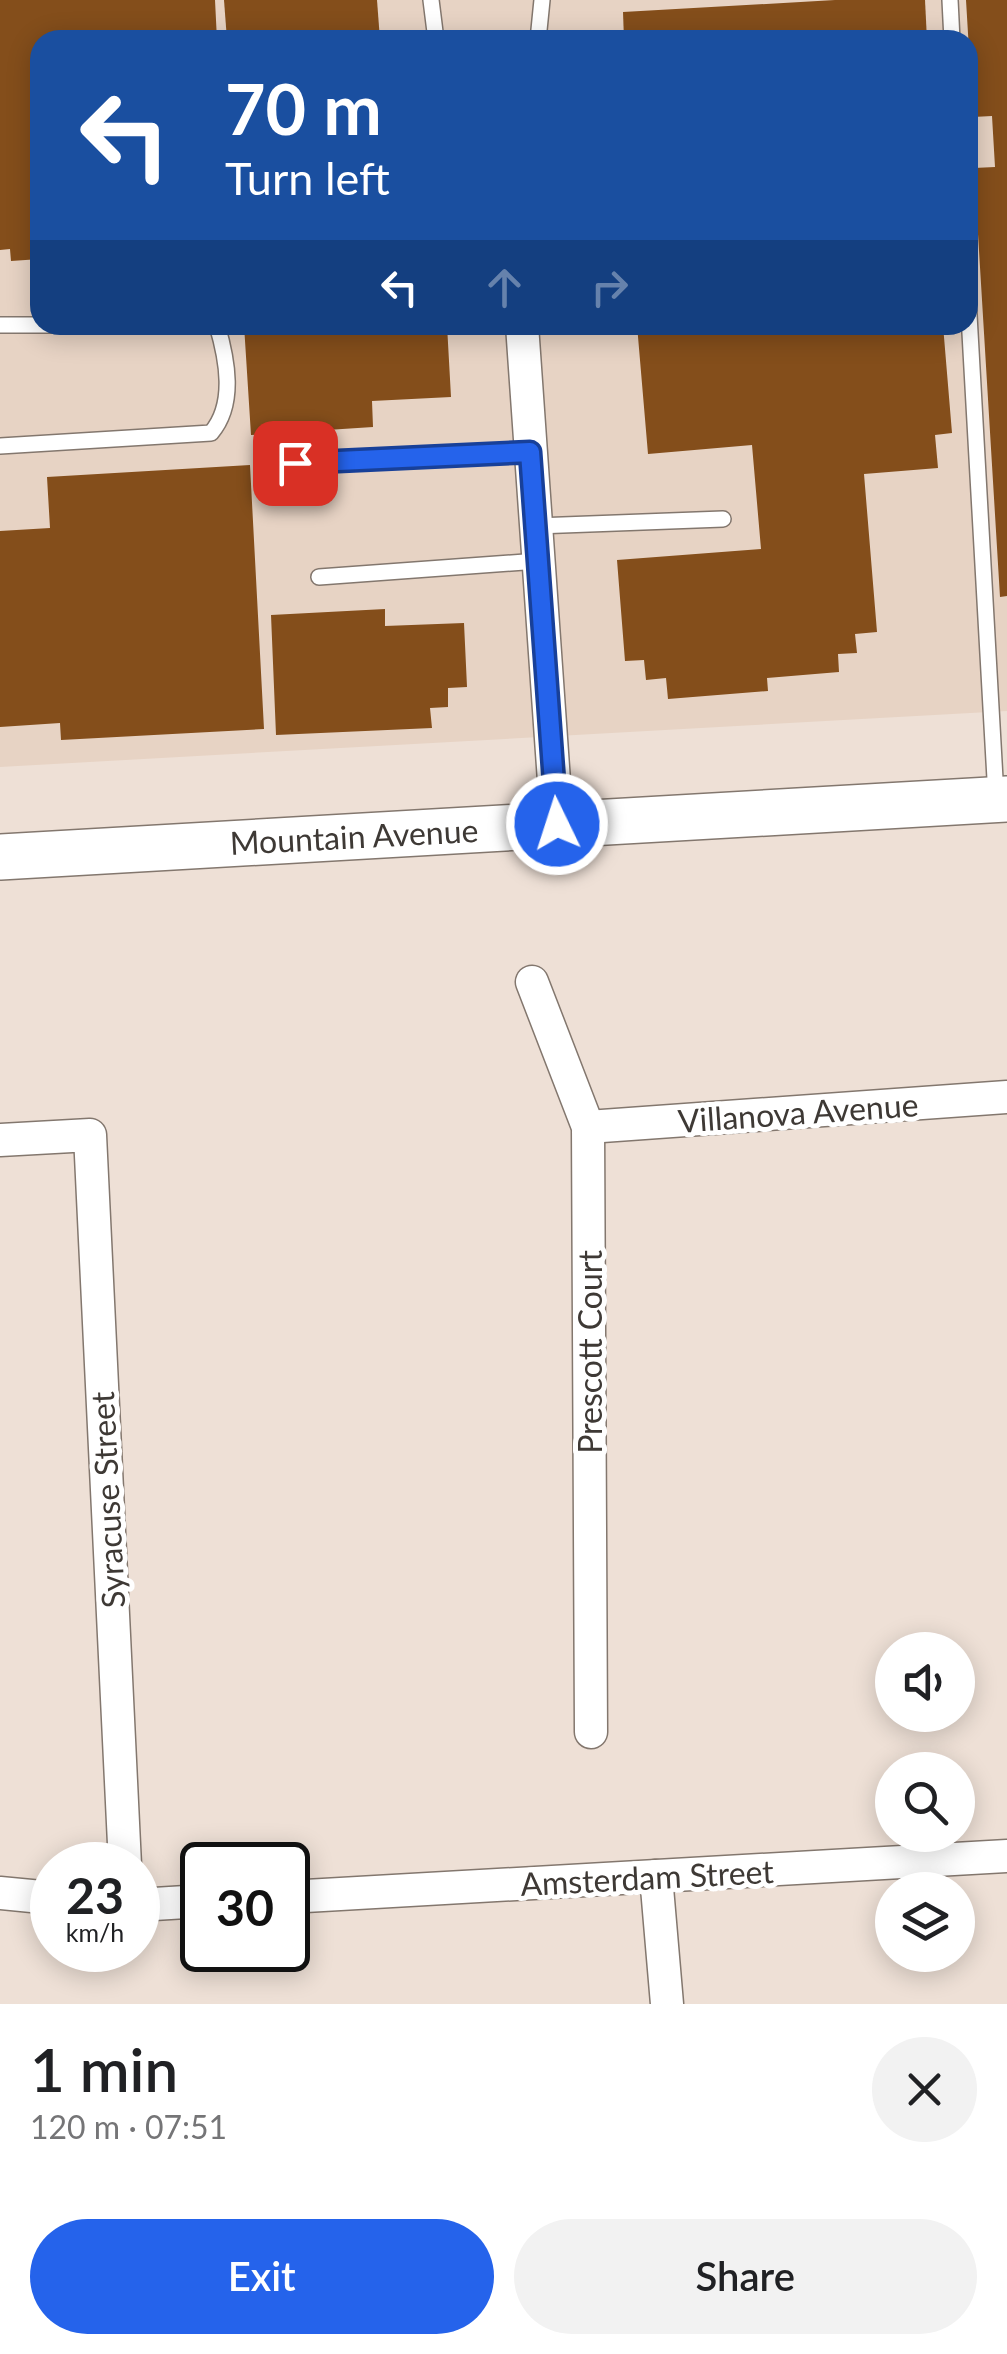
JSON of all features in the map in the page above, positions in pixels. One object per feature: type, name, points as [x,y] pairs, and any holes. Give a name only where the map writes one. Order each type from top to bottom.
[{"type":"main road","name":"Mountain Avenue","points":[[0,858],[1002,800]]},
{"type":"street","points":[[523,335],[557,824]]},
{"type":"street","name":"Prescott Court","points":[[532,982],[588,1127],[591,1732]]},
{"type":"street","name":"Villanova Avenue","points":[[588,1127],[1007,1097]]},
{"type":"street","name":"Syracuse Street","points":[[0,1140],[90,1134],[123,1842]]},
{"type":"street","name":"Amsterdam Street","points":[[310,1895],[1007,1856]]},
{"type":"street","points":[[656,1876],[666,2004]]},
{"type":"street","points":[[0,1893],[30,1896]]},
{"type":"lane","points":[[431,0],[435,30]]},
{"type":"lane","points":[[539,30],[542,0]]},
{"type":"lane","points":[[950,0],[952,30]]},
{"type":"lane","points":[[0,325],[30,325]]},
{"type":"lane","points":[[0,446],[210,433],[222,421],[228,389],[219,335]]},
{"type":"lane","points":[[970,335],[987,632],[1002,800]]},
{"type":"lane","points":[[295,463],[530,452]]},
{"type":"lane","points":[[536,526],[723,519]]},
{"type":"lane","points":[[320,576],[538,561]]},
{"type":"lane","points":[[987,632],[1007,631]]},
{"type":"shaded area","points":[[0,0],[1007,0],[1007,711],[0,767]]},
{"type":"building","points":[[0,0],[215,0],[216,30],[30,30],[30,260],[11,261],[10,249],[0,250]]},
{"type":"building","points":[[224,0],[377,0],[379,30],[226,30]]},
{"type":"building","points":[[835,0],[925,0],[926,30],[624,30],[623,12]]},
{"type":"building","points":[[966,0],[1007,0],[1007,596],[1000,597],[978,234],[978,168],[995,167],[992,116],[978,117],[978,30],[968,30]]},
{"type":"building","points":[[245,335],[448,335],[451,397],[372,401],[373,427],[251,435]]},
{"type":"building","points":[[638,335],[944,335],[952,433],[935,435],[938,468],[864,474],[877,632],[855,634],[857,653],[838,654],[839,672],[767,678],[768,691],[668,699],[666,678],[646,680],[644,660],[625,661],[617,560],[761,549],[752,445],[648,454]]},
{"type":"building","points":[[250,465],[264,729],[61,740],[60,723],[0,727],[0,531],[50,528],[47,477]]},
{"type":"building","points":[[385,609],[385,626],[464,623],[467,687],[448,688],[448,707],[430,708],[432,728],[276,735],[271,615]]},
{"type":"route","points":[[295,463],[530,452],[557,824]]}]
